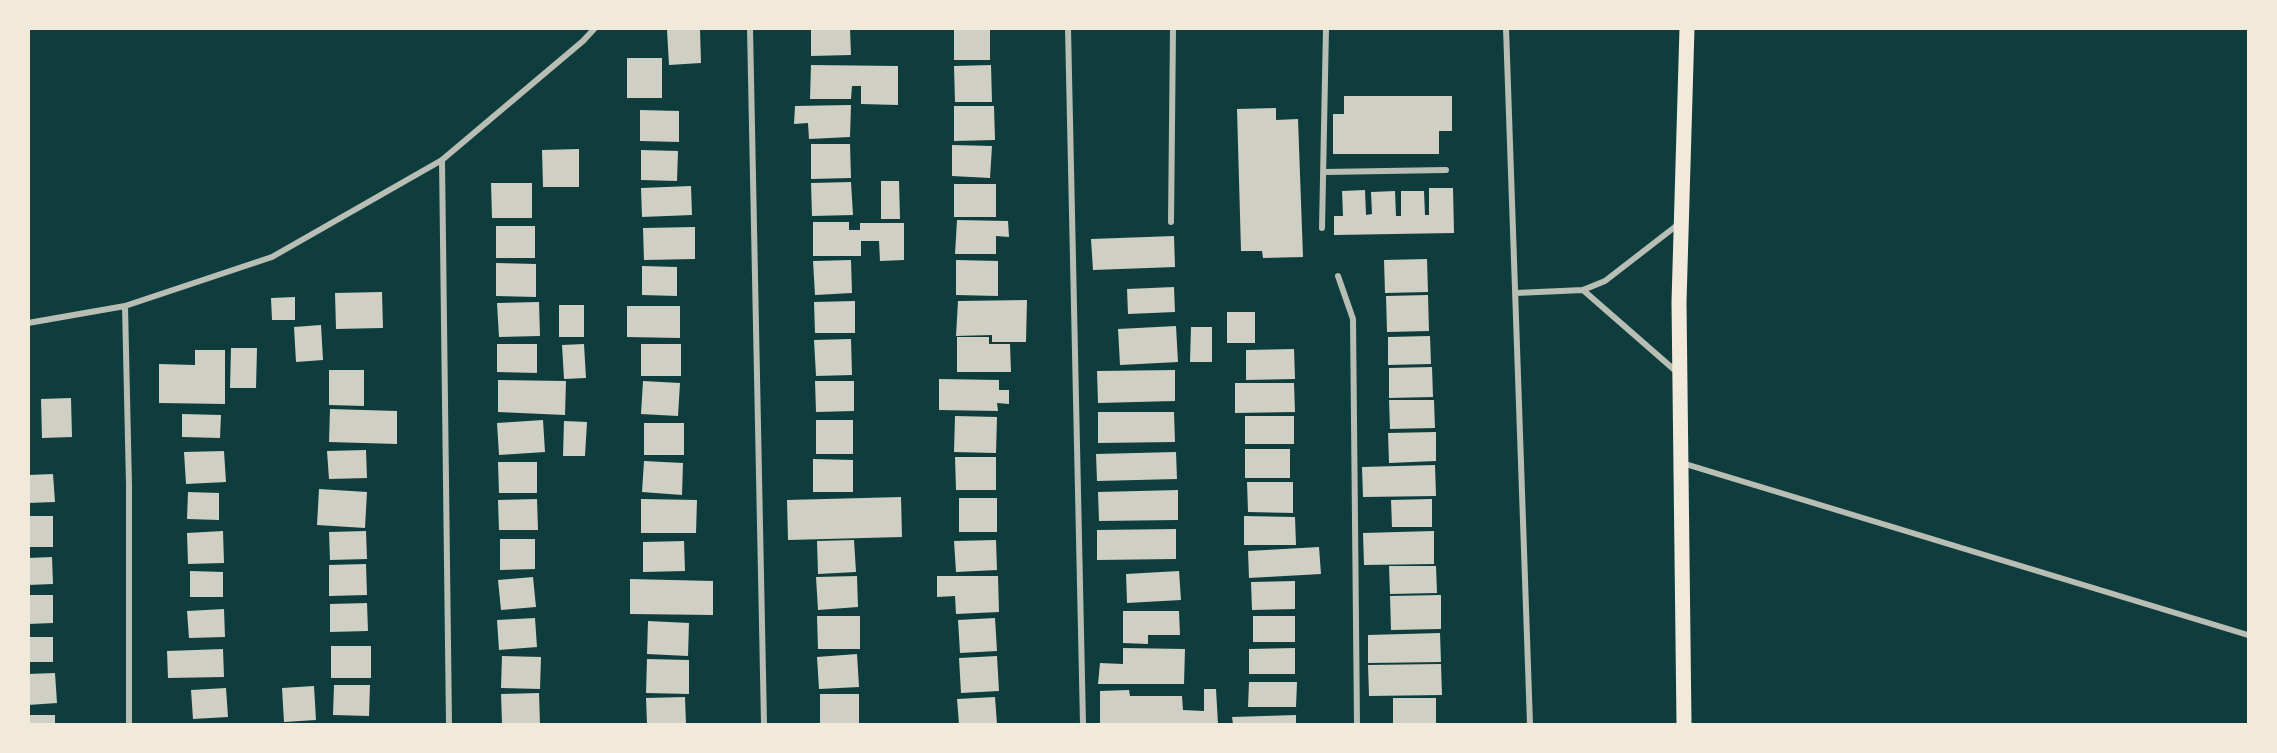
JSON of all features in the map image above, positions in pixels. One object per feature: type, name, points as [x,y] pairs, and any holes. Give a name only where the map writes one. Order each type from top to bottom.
[{"type":"main road","points":[[1684,724],[1679,375],[1680,222],[1687,28]]},
{"type":"street","points":[[28,322],[125,306],[272,257],[442,160],[583,41],[595,28]]},
{"type":"street","points":[[750,28],[764,724]]},
{"type":"street","points":[[1068,28],[1083,724]]},
{"type":"street","points":[[1172,222],[1173,28]]},
{"type":"street","points":[[1322,228],[1325,172],[1326,28]]},
{"type":"street","points":[[1506,28],[1530,724]]},
{"type":"street","points":[[442,160],[448,724]]},
{"type":"street","points":[[1325,172],[1446,170]]},
{"type":"street","points":[[1516,293],[1583,290],[1605,281],[1680,222]]},
{"type":"street","points":[[1338,276],[1353,319],[1357,724]]},
{"type":"street","points":[[1583,290],[1679,375]]},
{"type":"street","points":[[125,306],[129,485],[129,724]]},
{"type":"street","points":[[1682,463],[2248,635]]},
{"type":"building","points":[[811,28],[850,28],[851,55],[811,56]]},
{"type":"building","points":[[954,28],[990,28],[990,60],[954,60]]},
{"type":"building","points":[[700,29],[701,63],[669,65],[667,30]]},
{"type":"building","points":[[627,58],[662,58],[662,98],[627,98]]},
{"type":"building","points":[[811,65],[898,66],[898,105],[861,104],[861,86],[852,86],[851,99],[810,99]]},
{"type":"building","points":[[991,65],[992,102],[955,102],[954,66]]},
{"type":"building","points":[[1344,96],[1452,96],[1452,131],[1439,131],[1439,154],[1333,154],[1333,114],[1344,114]]},
{"type":"building","points":[[851,105],[850,137],[809,139],[808,123],[794,124],[795,106]]},
{"type":"building","points":[[954,106],[994,106],[995,140],[954,141]]},
{"type":"building","points":[[1276,108],[1276,120],[1298,119],[1303,257],[1263,258],[1262,251],[1241,251],[1237,109]]},
{"type":"building","points":[[640,110],[679,111],[679,142],[640,141]]},
{"type":"building","points":[[811,144],[850,144],[851,178],[811,179]]},
{"type":"building","points":[[952,145],[992,146],[990,178],[952,176]]},
{"type":"building","points":[[579,149],[579,187],[543,187],[542,150]]},
{"type":"building","points":[[641,150],[678,151],[677,181],[641,180]]},
{"type":"building","points":[[881,181],[899,181],[900,219],[881,219]]},
{"type":"building","points":[[851,182],[853,215],[812,216],[811,183]]},
{"type":"building","points":[[491,183],[532,183],[532,218],[492,218]]},
{"type":"building","points":[[954,184],[996,184],[996,217],[954,217]]},
{"type":"building","points":[[691,186],[692,215],[642,217],[641,188]]},
{"type":"building","points":[[1429,188],[1453,188],[1454,233],[1334,235],[1334,216],[1343,216],[1342,191],[1365,190],[1366,215],[1372,214],[1371,192],[1395,191],[1396,216],[1401,216],[1401,191],[1424,191],[1425,215],[1429,215]]},
{"type":"building","points":[[957,220],[1008,221],[1009,237],[996,236],[996,254],[955,254]]},
{"type":"building","points":[[813,222],[849,222],[849,230],[860,230],[860,223],[904,223],[904,260],[880,261],[879,241],[861,241],[861,256],[813,256]]},
{"type":"building","points":[[496,226],[535,226],[535,258],[496,258]]},
{"type":"building","points":[[695,227],[695,259],[644,260],[643,228]]},
{"type":"building","points":[[1174,236],[1175,267],[1093,270],[1091,239]]},
{"type":"building","points":[[1427,259],[1428,292],[1385,293],[1384,260]]},
{"type":"building","points":[[851,260],[852,293],[815,295],[813,261]]},
{"type":"building","points":[[956,260],[998,261],[998,296],[956,295]]},
{"type":"building","points":[[496,263],[536,264],[536,297],[496,296]]},
{"type":"building","points":[[642,266],[677,267],[677,296],[642,295]]},
{"type":"building","points":[[1174,287],[1175,312],[1128,314],[1127,289]]},
{"type":"building","points":[[382,292],[383,328],[336,329],[335,293]]},
{"type":"building","points":[[1428,295],[1429,331],[1387,332],[1386,296]]},
{"type":"building","points":[[295,297],[295,320],[272,320],[271,298]]},
{"type":"building","points":[[1027,300],[1026,342],[992,342],[992,335],[956,336],[958,301]]},
{"type":"building","points":[[855,301],[855,333],[815,333],[814,302]]},
{"type":"building","points":[[539,302],[540,336],[499,337],[497,303]]},
{"type":"building","points":[[559,305],[584,305],[584,337],[559,337]]},
{"type":"building","points":[[627,306],[680,306],[680,338],[627,337]]},
{"type":"building","points":[[1227,312],[1255,312],[1255,343],[1227,343]]},
{"type":"building","points":[[321,325],[323,360],[296,362],[294,327]]},
{"type":"building","points":[[1176,326],[1178,362],[1120,365],[1118,329]]},
{"type":"building","points":[[1191,327],[1212,327],[1212,362],[1190,362]]},
{"type":"building","points":[[1430,336],[1431,364],[1388,365],[1388,337]]},
{"type":"building","points":[[957,337],[989,337],[989,344],[1010,344],[1011,372],[957,372]]},
{"type":"building","points":[[851,339],[852,375],[816,376],[814,340]]},
{"type":"building","points":[[497,344],[537,344],[537,373],[497,372]]},
{"type":"building","points":[[584,344],[586,378],[564,379],[562,345]]},
{"type":"building","points":[[641,344],[681,344],[681,376],[641,376]]},
{"type":"building","points":[[231,348],[257,348],[256,388],[230,388]]},
{"type":"building","points":[[1294,349],[1295,379],[1246,380],[1246,350]]},
{"type":"building","points":[[195,350],[225,350],[225,404],[159,403],[159,364],[195,365]]},
{"type":"building","points":[[1432,367],[1433,397],[1389,398],[1389,368]]},
{"type":"building","points":[[329,370],[364,370],[364,406],[329,405]]},
{"type":"building","points":[[1175,370],[1175,401],[1098,403],[1097,371]]},
{"type":"building","points":[[939,379],[999,380],[999,390],[1009,390],[1009,404],[997,403],[998,411],[939,410]]},
{"type":"building","points":[[498,380],[566,381],[565,415],[498,412]]},
{"type":"building","points":[[643,381],[680,383],[678,416],[641,414]]},
{"type":"building","points":[[815,381],[854,381],[854,411],[816,412]]},
{"type":"building","points":[[1235,383],[1294,383],[1295,412],[1235,413]]},
{"type":"building","points":[[71,398],[72,437],[42,438],[41,399]]},
{"type":"building","points":[[1389,400],[1434,400],[1435,428],[1390,429]]},
{"type":"building","points":[[330,409],[397,411],[397,444],[329,442]]},
{"type":"building","points":[[1098,412],[1174,412],[1175,442],[1098,443]]},
{"type":"building","points":[[182,414],[221,415],[220,438],[182,437]]},
{"type":"building","points":[[955,416],[997,417],[996,453],[954,452]]},
{"type":"building","points":[[1245,416],[1294,416],[1294,444],[1245,444]]},
{"type":"building","points":[[543,420],[545,452],[499,455],[497,423]]},
{"type":"building","points":[[816,420],[853,420],[853,454],[816,454]]},
{"type":"building","points":[[564,421],[587,422],[585,456],[563,456]]},
{"type":"building","points":[[644,423],[684,423],[684,455],[644,455]]},
{"type":"building","points":[[1436,432],[1436,461],[1389,463],[1388,433]]},
{"type":"building","points":[[1245,449],[1290,449],[1290,478],[1245,478]]},
{"type":"building","points":[[366,450],[367,478],[329,479],[327,451]]},
{"type":"building","points":[[224,451],[226,482],[186,484],[184,452]]},
{"type":"building","points":[[1176,452],[1177,479],[1097,481],[1096,454]]},
{"type":"building","points":[[955,457],[996,457],[996,490],[956,490]]},
{"type":"building","points":[[813,459],[853,460],[853,492],[813,492]]},
{"type":"building","points":[[644,461],[683,463],[682,495],[642,492]]},
{"type":"building","points":[[498,462],[537,462],[537,493],[499,493]]},
{"type":"building","points":[[1435,465],[1436,496],[1363,497],[1362,467]]},
{"type":"building","points":[[53,474],[55,502],[28,503],[28,475]]},
{"type":"building","points":[[1247,482],[1293,482],[1293,513],[1248,512]]},
{"type":"building","points":[[319,489],[367,492],[365,528],[317,525]]},
{"type":"building","points":[[1178,490],[1178,520],[1099,521],[1098,492]]},
{"type":"building","points":[[188,492],[219,493],[219,520],[187,519]]},
{"type":"building","points":[[901,497],[902,537],[788,540],[787,500]]},
{"type":"building","points":[[959,498],[997,498],[997,532],[959,532]]},
{"type":"building","points":[[537,499],[538,530],[499,530],[498,500]]},
{"type":"building","points":[[641,499],[697,500],[696,533],[641,533]]},
{"type":"building","points":[[1432,499],[1432,527],[1392,527],[1391,500]]},
{"type":"building","points":[[28,516],[53,516],[53,547],[28,547]]},
{"type":"building","points":[[1244,516],[1295,517],[1296,545],[1244,545]]},
{"type":"building","points":[[1176,529],[1176,559],[1097,560],[1097,530]]},
{"type":"building","points":[[223,531],[224,563],[188,564],[187,533]]},
{"type":"building","points":[[366,531],[367,559],[330,560],[329,532]]},
{"type":"building","points":[[1434,531],[1434,564],[1364,565],[1363,533]]},
{"type":"building","points":[[500,539],[535,539],[535,569],[500,570]]},
{"type":"building","points":[[854,540],[856,572],[818,574],[817,541]]},
{"type":"building","points":[[996,540],[997,570],[956,572],[954,541]]},
{"type":"building","points":[[684,541],[685,571],[643,572],[643,542]]},
{"type":"building","points":[[1319,547],[1321,574],[1249,578],[1248,551]]},
{"type":"building","points":[[52,557],[53,584],[28,585],[28,558]]},
{"type":"building","points":[[366,564],[367,595],[329,596],[329,565]]},
{"type":"building","points":[[1389,566],[1436,566],[1437,593],[1390,594]]},
{"type":"building","points":[[190,571],[223,572],[223,597],[190,597]]},
{"type":"building","points":[[1179,571],[1181,600],[1127,603],[1126,574]]},
{"type":"building","points":[[857,576],[858,607],[818,610],[816,577]]},
{"type":"building","points":[[937,576],[998,576],[999,612],[956,614],[955,596],[937,597]]},
{"type":"building","points":[[533,577],[536,607],[501,610],[498,580]]},
{"type":"building","points":[[630,579],[713,581],[713,615],[630,614]]},
{"type":"building","points":[[1295,581],[1295,609],[1252,610],[1251,582]]},
{"type":"building","points":[[28,595],[53,595],[53,623],[28,624]]},
{"type":"building","points":[[1441,595],[1441,629],[1391,630],[1390,596]]},
{"type":"building","points":[[367,603],[368,631],[330,632],[330,604]]},
{"type":"building","points":[[224,609],[225,637],[189,638],[187,611]]},
{"type":"building","points":[[1123,611],[1179,611],[1180,635],[1148,635],[1148,644],[1123,643]]},
{"type":"building","points":[[817,616],[860,616],[860,649],[818,649]]},
{"type":"building","points":[[1253,616],[1295,616],[1295,642],[1253,642]]},
{"type":"building","points":[[535,618],[537,647],[499,650],[497,620]]},
{"type":"building","points":[[995,618],[997,651],[960,653],[958,620]]},
{"type":"building","points":[[648,621],[689,623],[688,656],[647,654]]},
{"type":"building","points":[[1440,633],[1441,662],[1368,663],[1368,635]]},
{"type":"building","points":[[28,637],[53,637],[53,662],[28,662]]},
{"type":"building","points":[[331,646],[371,646],[371,678],[331,678]]},
{"type":"building","points":[[1123,648],[1185,649],[1184,684],[1098,684],[1100,663],[1123,664]]},
{"type":"building","points":[[1295,648],[1295,674],[1249,674],[1249,649]]},
{"type":"building","points":[[223,649],[224,677],[168,678],[167,651]]},
{"type":"building","points":[[857,654],[859,687],[819,689],[817,657]]},
{"type":"building","points":[[502,656],[541,657],[540,689],[501,688]]},
{"type":"building","points":[[997,656],[999,691],[961,693],[959,658]]},
{"type":"building","points":[[647,659],[689,660],[689,694],[646,693]]},
{"type":"building","points":[[1441,664],[1442,695],[1369,696],[1368,665]]},
{"type":"building","points":[[55,673],[57,703],[28,705],[28,674]]},
{"type":"building","points":[[1249,682],[1297,682],[1296,707],[1248,707]]},
{"type":"building","points":[[334,685],[370,685],[369,716],[333,715]]},
{"type":"building","points":[[314,686],[316,720],[284,722],[282,688]]},
{"type":"building","points":[[226,688],[228,717],[193,719],[191,690]]},
{"type":"building","points":[[1204,689],[1216,689],[1218,724],[1100,724],[1100,691],[1129,690],[1130,696],[1182,696],[1183,710],[1204,711]]},
{"type":"building","points":[[539,693],[540,724],[502,724],[501,694]]},
{"type":"building","points":[[820,694],[859,694],[859,724],[820,724]]},
{"type":"building","points":[[685,697],[686,724],[647,724],[646,698]]},
{"type":"building","points":[[995,697],[997,724],[959,724],[957,699]]},
{"type":"building","points":[[1393,698],[1436,698],[1436,724],[1393,724]]},
{"type":"building","points":[[28,715],[55,715],[55,724],[28,724]]},
{"type":"building","points":[[1296,715],[1296,724],[1233,724],[1232,717]]}]
